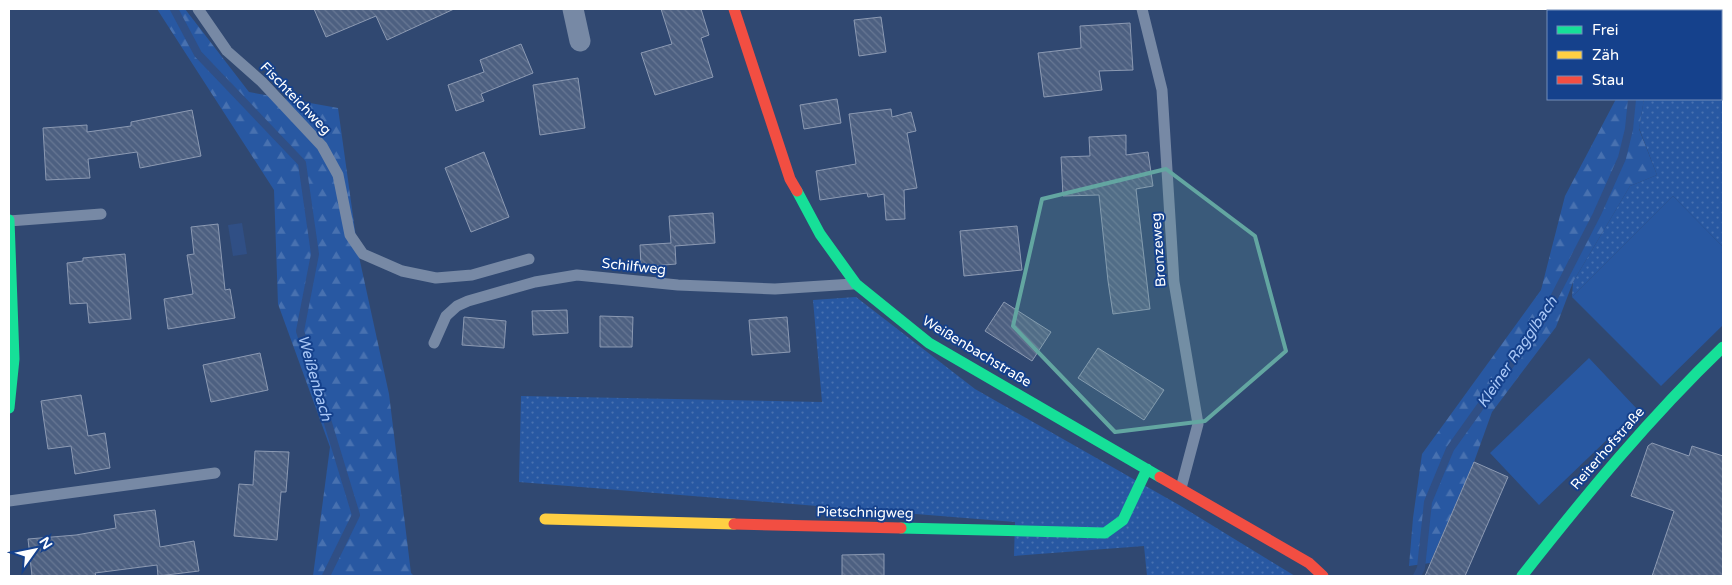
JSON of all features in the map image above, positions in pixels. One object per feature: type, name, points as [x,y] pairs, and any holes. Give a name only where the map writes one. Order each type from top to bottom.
[{"type":"street","points":[[573,9],[580,41]]},
{"type":"street","name":"Weißenbachstraße","points":[[734,9],[790,178],[820,234],[856,284],[929,342],[1310,563],[1323,576]]},
{"type":"street","points":[[9,220],[14,359],[9,408]]},
{"type":"street","name":"Reiterhofstraße","points":[[1522,576],[1593,485],[1688,380],[1723,347]]},
{"type":"street","name":"Pietschnigweg","points":[[545,519],[1105,533],[1123,520],[1147,469]]},
{"type":"lane","name":"Fischteichweg","points":[[198,9],[227,52],[262,82],[322,146],[338,175],[350,235],[363,254],[402,271],[436,278],[472,275],[529,259]]},
{"type":"lane","name":"Bronzeweg","points":[[1142,9],[1162,90],[1174,282],[1198,424],[1181,488]]},
{"type":"lane","points":[[9,220],[101,214]]},
{"type":"lane","name":"Schilfweg","points":[[434,343],[446,316],[457,306],[468,300],[535,282],[578,276],[678,285],[775,289],[856,284]]},
{"type":"lane","points":[[9,501],[214,472]]},
{"type":"highlighted area","points":[[1166,169],[1255,236],[1286,351],[1205,421],[1115,432],[1013,326],[1042,199]]},
{"type":"green space","points":[[157,9],[185,9],[249,92],[338,108],[358,252],[389,394],[411,573],[414,576],[313,576],[330,447],[278,304],[274,190]]},
{"type":"green space","points":[[1631,9],[1698,10],[1632,10]]},
{"type":"green space","points":[[1723,9],[1723,34],[1722,10],[1698,10]]},
{"type":"green space","points":[[1723,34],[1723,247],[1673,196],[1572,297],[1573,282],[1630,186],[1657,175],[1639,128],[1644,100],[1722,100]]},
{"type":"green space","points":[[1615,100],[1644,100],[1639,129],[1657,175],[1630,186],[1573,282],[1556,327],[1492,412],[1474,462],[1430,563],[1409,566],[1413,518],[1422,454],[1541,290],[1565,196]]},
{"type":"green space","points":[[1673,196],[1723,247],[1723,325],[1661,386],[1572,297]]},
{"type":"green space","points":[[856,297],[975,389],[1179,505],[1295,576],[1147,576],[1144,546],[1014,556],[1015,522],[519,482],[521,396],[822,402],[813,300]]},
{"type":"green space","points":[[1589,358],[1638,410],[1539,505],[1490,453]]},
{"type":"shaded area","points":[[242,223],[247,254],[233,256],[228,225]]},
{"type":"building","points":[[314,9],[454,9],[387,40],[376,16],[326,37]]},
{"type":"building","points":[[661,9],[701,9],[709,35],[701,38],[713,77],[655,95],[641,53],[672,44]]},
{"type":"building","points":[[881,17],[886,52],[859,56],[854,20]]},
{"type":"building","points":[[1130,23],[1133,70],[1099,71],[1102,90],[1044,97],[1038,53],[1081,48],[1080,26]]},
{"type":"building","points":[[521,44],[533,73],[481,94],[484,101],[456,111],[448,85],[484,72],[480,60]]},
{"type":"building","points":[[578,78],[585,128],[540,135],[533,85]]},
{"type":"building","points":[[837,99],[841,123],[804,129],[800,105]]},
{"type":"building","points":[[891,109],[892,117],[911,112],[916,131],[907,133],[917,188],[904,190],[905,219],[886,220],[884,194],[868,197],[867,193],[820,200],[816,171],[856,164],[849,114]]},
{"type":"building","points":[[192,110],[201,156],[140,168],[137,152],[88,159],[90,178],[46,180],[43,128],[87,125],[87,132],[131,126],[131,122]]},
{"type":"building","points":[[1126,135],[1126,155],[1148,152],[1153,186],[1136,189],[1150,309],[1113,314],[1099,195],[1063,196],[1061,157],[1090,156],[1089,137]]},
{"type":"building","points":[[484,152],[509,217],[471,232],[445,168]]},
{"type":"building","points":[[713,213],[715,243],[675,246],[676,264],[641,267],[640,245],[671,243],[669,216]]},
{"type":"building","points":[[218,224],[225,290],[230,289],[235,318],[168,329],[164,299],[193,294],[187,255],[194,254],[191,227]]},
{"type":"building","points":[[1017,226],[1022,270],[964,276],[960,231]]},
{"type":"building","points":[[125,254],[131,319],[89,323],[87,303],[70,304],[67,263],[83,261],[83,258]]},
{"type":"building","points":[[1004,302],[1051,332],[1032,361],[985,331]]},
{"type":"building","points":[[567,310],[568,333],[533,335],[532,311]]},
{"type":"building","points":[[600,316],[633,317],[632,347],[600,347]]},
{"type":"building","points":[[464,317],[506,321],[504,348],[462,345]]},
{"type":"building","points":[[787,317],[790,352],[752,355],[749,320]]},
{"type":"building","points":[[1098,348],[1164,390],[1144,420],[1078,378]]},
{"type":"building","points":[[260,353],[268,390],[211,402],[203,365]]},
{"type":"building","points":[[81,395],[88,436],[105,433],[110,468],[75,474],[71,446],[48,449],[41,401]]},
{"type":"building","points":[[1652,443],[1689,456],[1692,446],[1723,456],[1723,576],[1652,576],[1674,511],[1631,496],[1648,446]]},
{"type":"building","points":[[255,451],[289,452],[286,492],[281,492],[277,540],[234,536],[239,484],[253,485]]},
{"type":"building","points":[[1474,462],[1508,477],[1465,576],[1425,576]]},
{"type":"building","points":[[155,510],[160,547],[194,541],[199,571],[158,576],[157,565],[95,573],[96,576],[32,576],[28,539],[76,535],[116,528],[114,515]]},
{"type":"building","points":[[884,554],[884,576],[842,576],[842,555]]},
{"type":"waterway","name":"Weißenbach","points":[[174,9],[198,54],[302,163],[315,254],[300,331],[356,515],[326,576]]},
{"type":"waterway","name":"Kleiner Ragglbach","points":[[1417,576],[1421,568],[1428,502],[1450,449],[1544,317],[1597,214],[1622,158],[1629,129],[1632,100]]},
{"type":"traffic: fast","points":[[797,191],[820,234],[856,284],[929,343],[1160,477]]},
{"type":"traffic: fast","points":[[9,220],[14,359],[9,408]]},
{"type":"traffic: fast","points":[[1522,576],[1618,458],[1669,401],[1723,347]]},
{"type":"traffic: fast","points":[[901,528],[1105,533],[1123,520],[1147,469]]},
{"type":"traffic: slow","points":[[545,519],[734,524]]},
{"type":"traffic: jam","points":[[734,9],[790,179],[797,191]]},
{"type":"traffic: jam","points":[[1160,477],[1309,563],[1323,576]]},
{"type":"traffic: jam","points":[[734,524],[901,528]]}]
